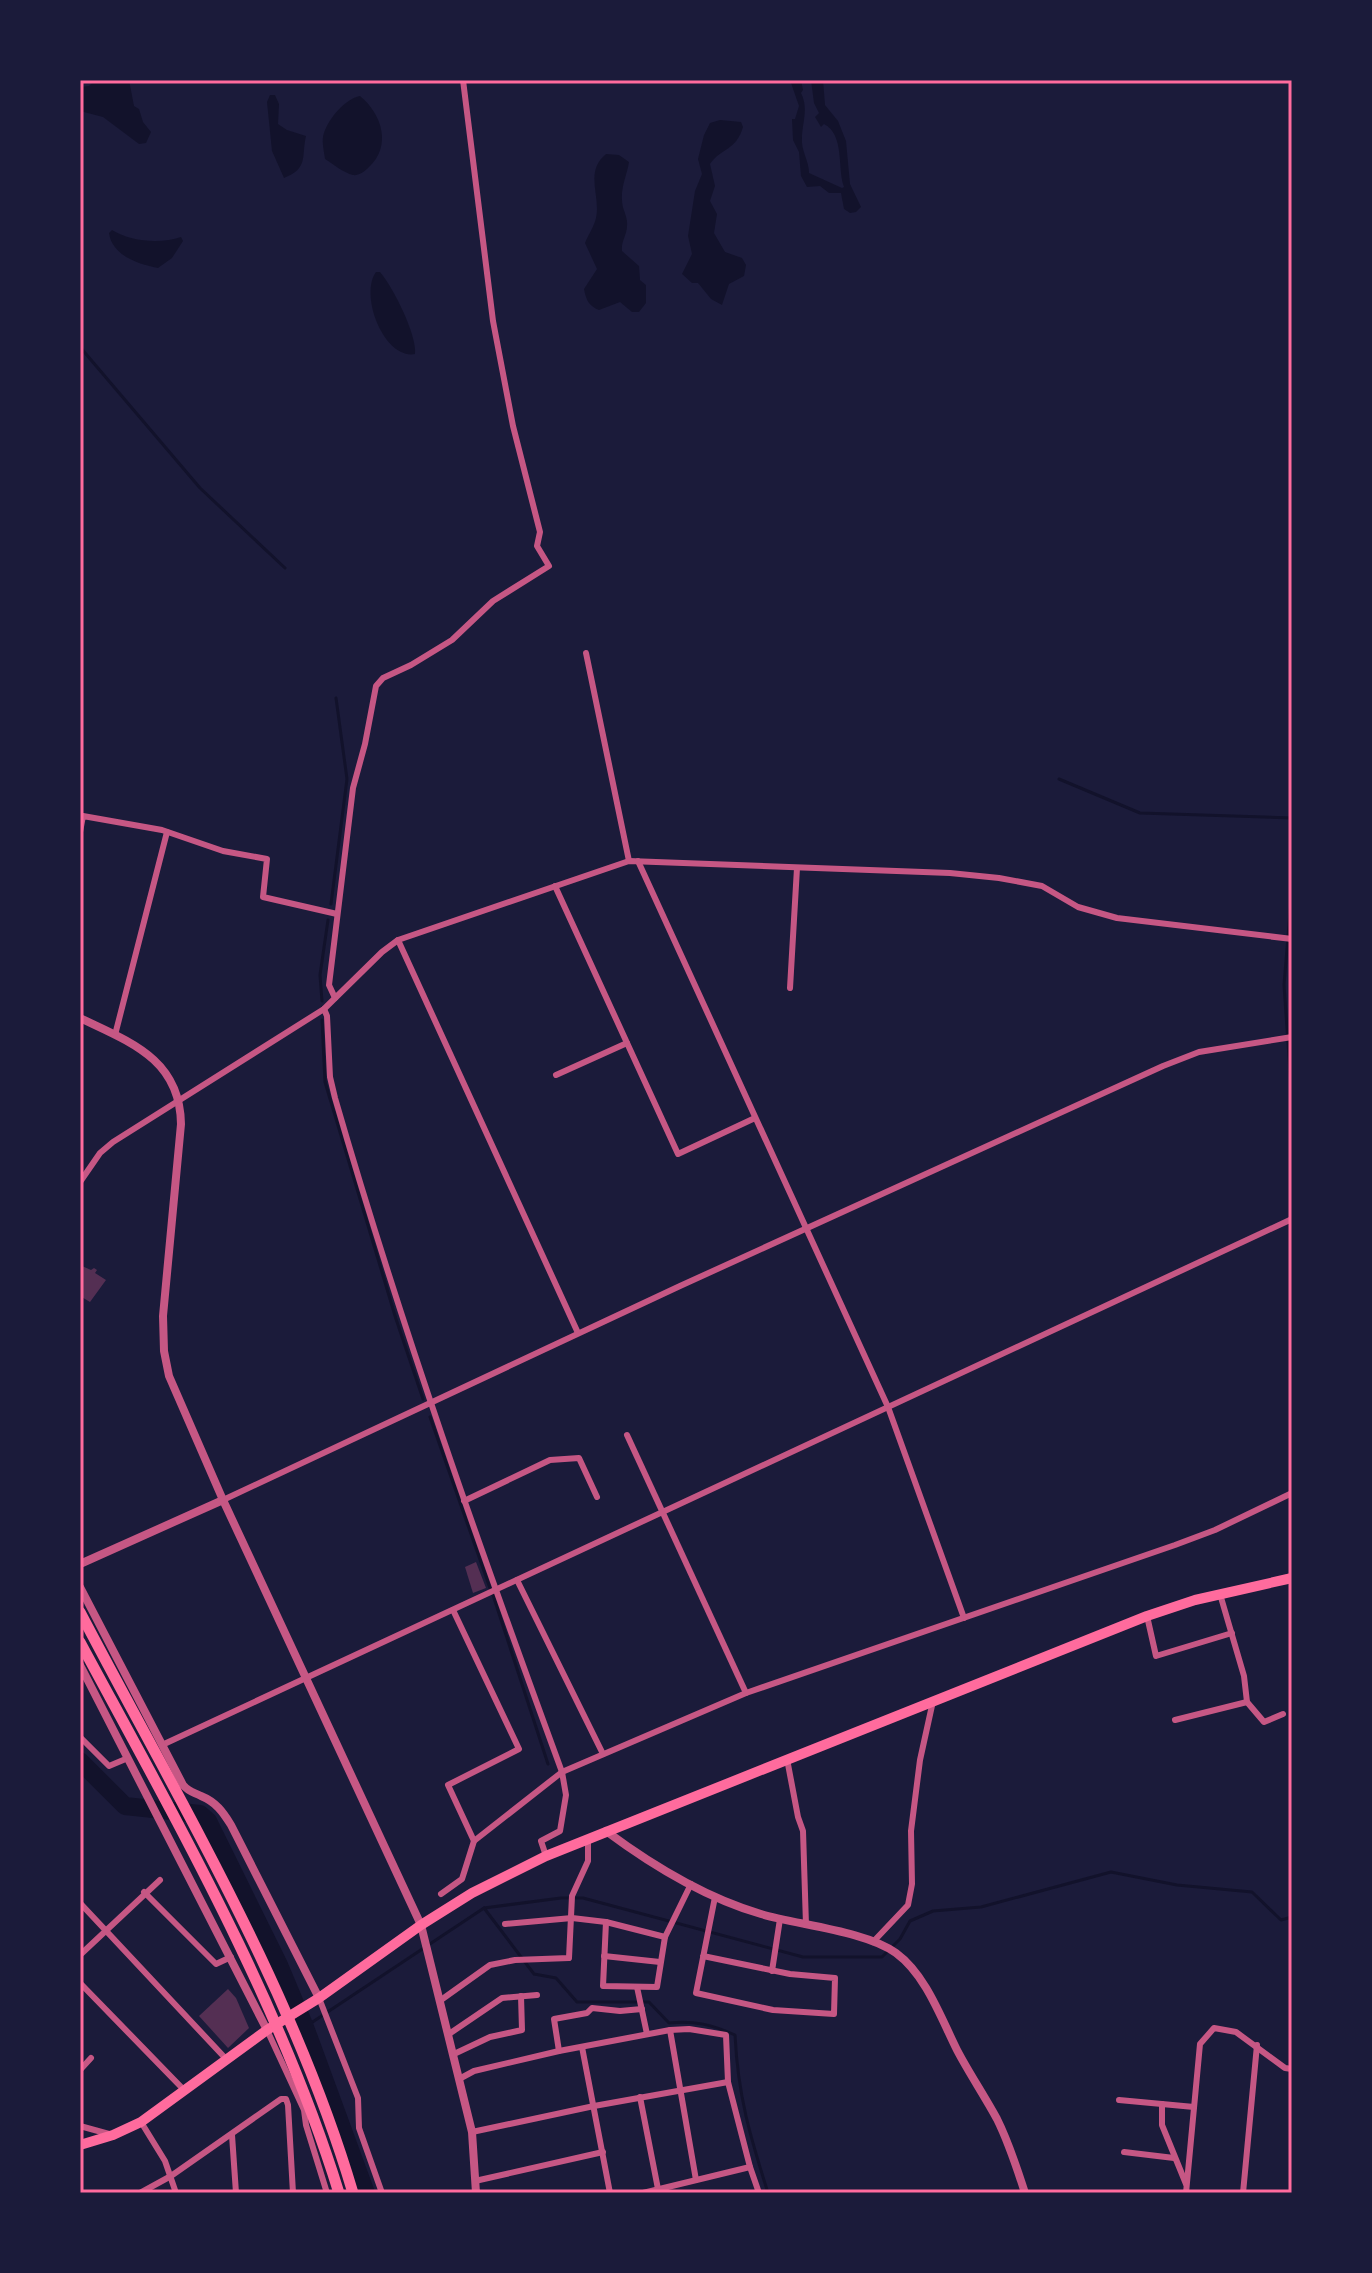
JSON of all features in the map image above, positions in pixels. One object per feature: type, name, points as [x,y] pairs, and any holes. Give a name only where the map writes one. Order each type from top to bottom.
[{"type":"highway","points":[[80,1612],[256,1946],[310,2069],[353,2193]]},
{"type":"highway","points":[[80,1642],[160,1789],[236,1942],[291,2060],[339,2193]]},
{"type":"main road","points":[[80,2145],[141,2122],[267,2030],[421,1925],[472,1893],[546,1856],[1147,1616],[1220,1594],[1292,1578]]},
{"type":"street","points":[[335,998],[329,985],[353,788],[376,686],[383,678],[452,640],[493,601],[549,566],[537,546],[540,532],[513,426],[493,321],[463,80]]},
{"type":"street","points":[[586,653],[634,861],[888,1407],[964,1618]]},
{"type":"street","points":[[80,831],[83,816],[167,832],[223,851],[267,859],[263,897],[337,914]]},
{"type":"street","points":[[115,1035],[167,832]]},
{"type":"street","points":[[80,1182],[100,1153],[324,1009],[398,940],[634,861],[950,873],[999,878],[1042,886],[1078,907],[1117,918],[1292,939]]},
{"type":"street","points":[[790,988],[797,868]]},
{"type":"street","points":[[555,886],[678,1154],[755,1118]]},
{"type":"street","points":[[398,940],[578,1333]]},
{"type":"street","points":[[324,1009],[335,1098],[430,1404],[562,1772],[566,1795],[560,1831],[541,1841],[546,1856]]},
{"type":"street","points":[[80,1018],[143,1049],[172,1083],[181,1124],[164,1302],[164,1351],[174,1389],[421,1925],[461,2078],[472,2132],[476,2193]]},
{"type":"street","points":[[80,1564],[1187,1056],[1223,1047],[1292,1037]]},
{"type":"street","points":[[556,1075],[627,1043]]},
{"type":"street","points":[[162,1745],[1292,1219]]},
{"type":"street","points":[[627,1435],[746,1693]]},
{"type":"street","points":[[464,1501],[550,1460],[579,1458],[597,1497]]},
{"type":"street","points":[[441,1894],[462,1879],[474,1841],[562,1772],[746,1693],[1175,1545],[1215,1530],[1292,1493]]},
{"type":"street","points":[[517,1580],[603,1754]]},
{"type":"street","points":[[80,1587],[183,1785],[222,1809],[315,2000],[358,2098],[359,2128],[382,2193]]},
{"type":"street","points":[[1220,1594],[1244,1676],[1247,1702],[1264,1722],[1283,1714]]},
{"type":"street","points":[[453,1610],[519,1749],[448,1785],[474,1841]]},
{"type":"street","points":[[1147,1616],[1156,1656],[1232,1633]]},
{"type":"street","points":[[80,1665],[267,2030],[304,2110],[327,2193]]},
{"type":"street","points":[[873,1942],[908,1905],[920,1760],[933,1701]]},
{"type":"street","points":[[1175,1720],[1247,1702]]},
{"type":"street","points":[[80,1737],[109,1766],[128,1758]]},
{"type":"street","points":[[787,1759],[803,1831],[806,1925]]},
{"type":"street","points":[[606,1831],[726,1903],[873,1942],[894,1951],[910,1965],[930,1997],[997,2120],[1025,2193]]},
{"type":"street","points":[[441,2000],[490,1965],[515,1960],[569,1958],[572,1896],[588,1861],[588,1839]]},
{"type":"street","points":[[80,1955],[160,1880]]},
{"type":"street","points":[[606,1922],[603,1986],[657,1987],[665,1937],[691,1884]]},
{"type":"street","points":[[144,1892],[216,1964],[231,1957]]},
{"type":"street","points":[[703,1956],[772,1971],[835,1978],[834,2014],[773,2010],[696,1993],[703,1956],[715,1897]]},
{"type":"street","points":[[80,1903],[227,2060]]},
{"type":"street","points":[[505,1924],[572,1918],[606,1922],[665,1937]]},
{"type":"street","points":[[772,1971],[780,1919]]},
{"type":"street","points":[[604,1956],[660,1962]]},
{"type":"street","points":[[80,1983],[185,2091]]},
{"type":"street","points":[[637,1987],[647,2034]]},
{"type":"street","points":[[449,2034],[502,1998],[537,1995]]},
{"type":"street","points":[[454,2054],[490,2037],[522,2030],[521,1996]]},
{"type":"street","points":[[559,2051],[554,2019],[587,2013],[592,2008],[620,2011],[642,2009]]},
{"type":"street","points":[[1186,2189],[1200,2044],[1214,2028],[1236,2032],[1285,2068],[1292,2069]]},
{"type":"street","points":[[461,2078],[474,2071],[559,2051],[670,2030],[689,2029],[726,2035],[728,2082],[759,2193]]},
{"type":"street","points":[[670,2030],[696,2180]]},
{"type":"street","points":[[1243,2193],[1257,2045]]},
{"type":"street","points":[[582,2047],[610,2193]]},
{"type":"street","points":[[80,2070],[91,2058]]},
{"type":"street","points":[[472,2132],[728,2082]]},
{"type":"street","points":[[640,2097],[658,2189]]},
{"type":"street","points":[[140,2193],[171,2176],[281,2099],[286,2099],[288,2105],[293,2193]]},
{"type":"street","points":[[1119,2100],[1194,2107]]},
{"type":"street","points":[[1162,2104],[1162,2125],[1186,2189]]},
{"type":"street","points":[[141,2122],[171,2176],[176,2193]]},
{"type":"street","points":[[80,2126],[113,2135]]},
{"type":"street","points":[[232,2135],[236,2193]]},
{"type":"street","points":[[475,2181],[603,2152]]},
{"type":"street","points":[[1124,2152],[1174,2158]]},
{"type":"street","points":[[643,2193],[750,2167]]},
{"type":"shaded area","points":[[95,80],[129,80],[134,106],[139,109],[143,122],[151,132],[146,143],[139,144],[103,117],[80,111],[80,87],[89,86]]},
{"type":"shaded area","points":[[790,80],[801,80],[805,110],[802,143],[809,173],[842,188],[835,136],[824,124],[821,127],[815,117],[819,113],[814,103],[811,80],[823,80],[825,105],[838,121],[846,141],[850,184],[861,207],[856,212],[850,213],[844,209],[841,193],[829,193],[820,186],[807,187],[801,176],[792,119],[795,119],[799,106]]},
{"type":"shaded area","points":[[270,95],[275,95],[279,104],[278,124],[306,136],[301,166],[284,178],[272,151],[267,102]]},
{"type":"shaded area","points":[[360,96],[379,121],[382,140],[376,159],[364,172],[353,175],[325,159],[323,139],[326,127],[338,110]]},
{"type":"shaded area","points":[[720,120],[741,122],[743,127],[737,141],[710,164],[715,186],[710,201],[717,214],[714,233],[725,252],[742,258],[746,265],[744,276],[729,284],[722,305],[711,299],[698,283],[692,283],[682,274],[692,254],[688,236],[695,191],[702,174],[698,159],[710,123]]},
{"type":"shaded area","points":[[606,154],[619,155],[629,162],[622,195],[627,229],[622,251],[639,266],[640,280],[646,285],[646,303],[639,312],[632,312],[620,302],[599,310],[590,304],[584,289],[597,269],[585,243],[596,218],[594,176],[599,161]]},
{"type":"shaded area","points":[[112,230],[146,241],[181,237],[183,241],[172,258],[158,268],[120,253],[111,241],[109,233]]},
{"type":"shaded area","points":[[376,272],[380,272],[385,279],[403,312],[415,354],[393,347],[378,324],[371,295]]},
{"type":"building","points":[[82,1266],[91,1270],[94,1268],[97,1270],[95,1273],[106,1280],[90,1302],[80,1296]]},
{"type":"building","points":[[476,1562],[486,1588],[473,1593],[465,1567]]},
{"type":"building","points":[[228,1989],[236,1998],[249,2028],[228,2048],[199,2016]]},
{"type":"waterway","points":[[80,347],[200,488],[285,568]]},
{"type":"waterway","points":[[331,904],[347,779],[336,698]]},
{"type":"waterway","points":[[1059,779],[1140,813],[1292,818]]},
{"type":"waterway","points":[[1292,888],[1284,985],[1292,1100]]},
{"type":"waterway","points":[[322,1001],[320,975],[328,920]]},
{"type":"waterway","points":[[322,1020],[325,1082],[423,1399]]},
{"type":"waterway","points":[[430,1417],[491,1591]]},
{"type":"waterway","points":[[493,1595],[548,1764]]},
{"type":"waterway","points":[[80,1761],[125,1806],[200,1814],[208,1821],[279,1965],[366,2193]]},
{"type":"waterway","points":[[484,1908],[583,1898],[803,1957],[882,1957],[900,1939],[910,1921],[933,1911],[981,1907],[1111,1872],[1177,1885],[1252,1892],[1281,1920],[1292,1917]]},
{"type":"waterway","points":[[305,2027],[484,1908],[534,1974],[556,1978],[577,2002],[649,2002],[669,2023],[703,2024],[735,2035],[746,2116],[768,2193]]}]
